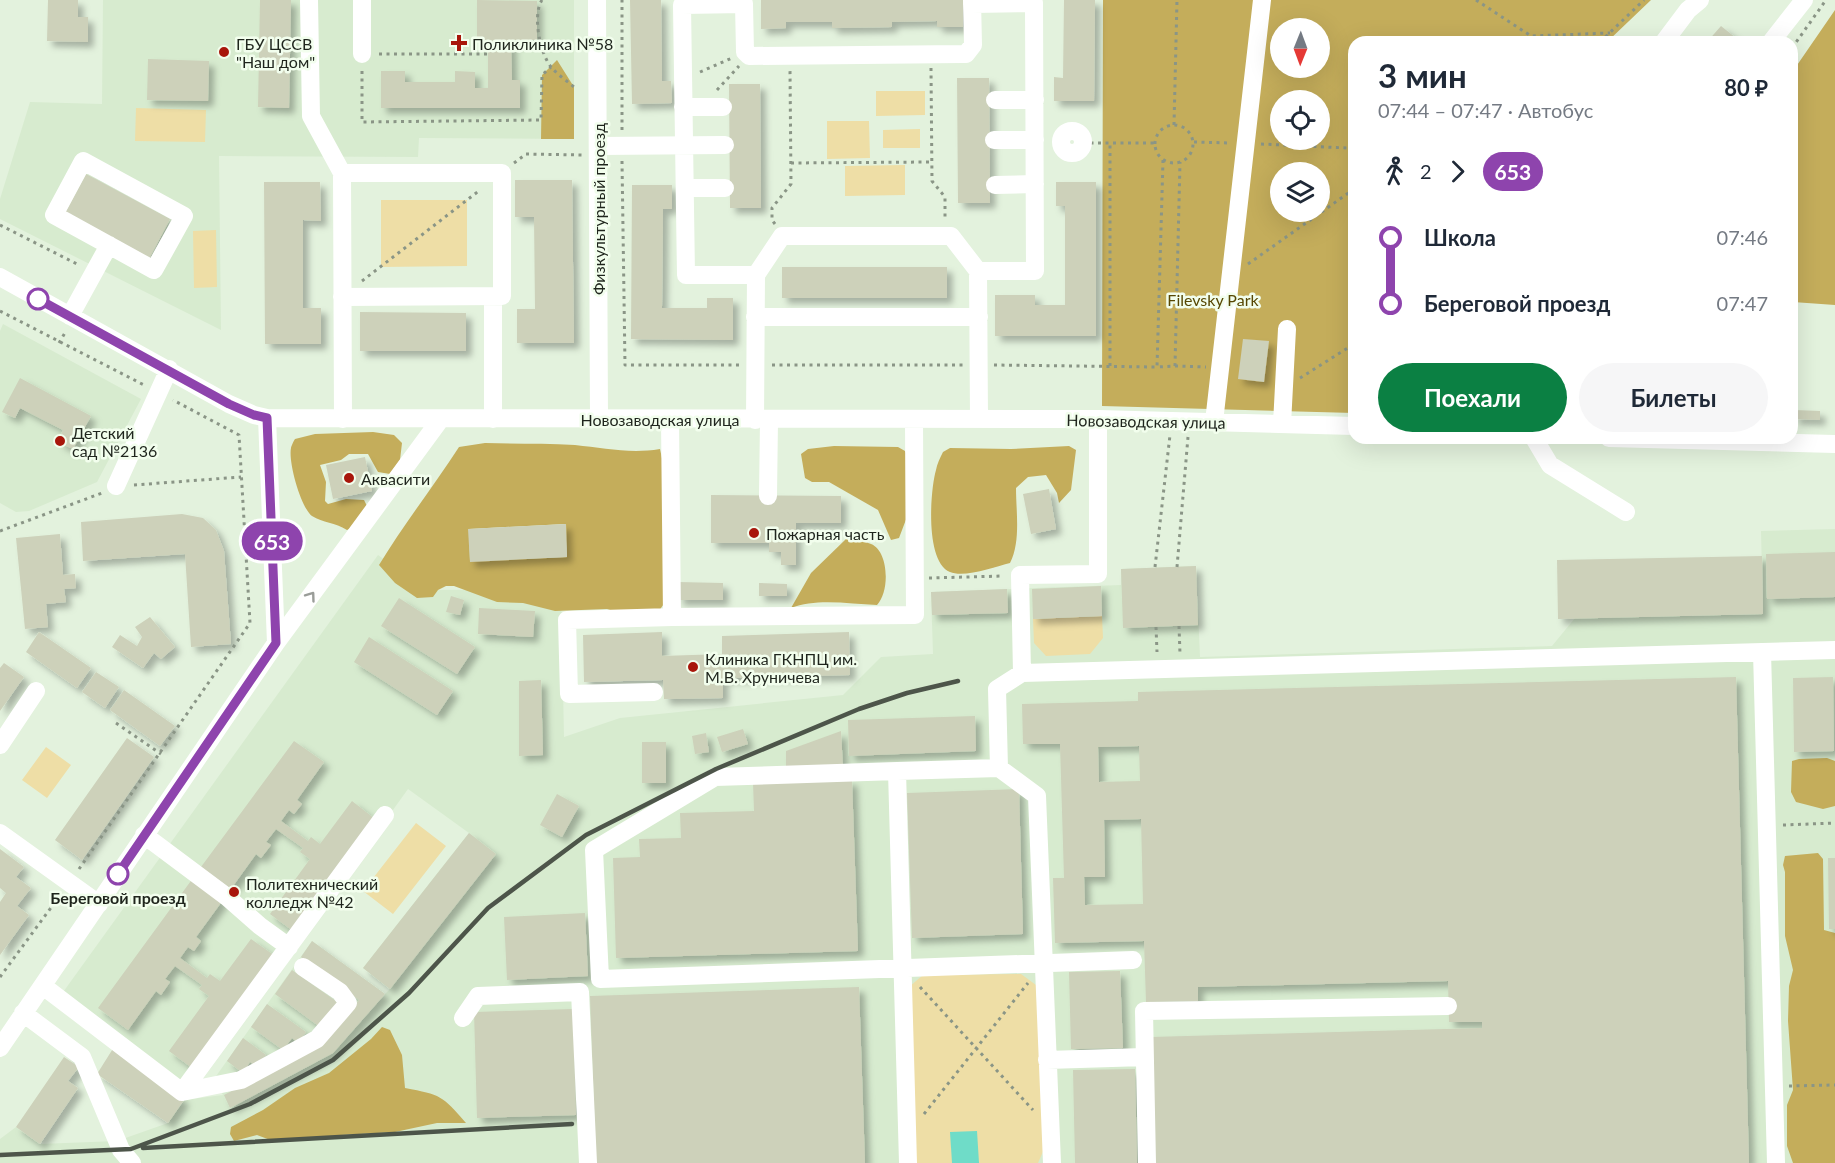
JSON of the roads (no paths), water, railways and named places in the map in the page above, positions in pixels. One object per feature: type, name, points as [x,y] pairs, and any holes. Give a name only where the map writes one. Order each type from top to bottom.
[{"type":"street","points":[[309,0],[311,116],[342,173],[343,419]]},
{"type":"street","points":[[362,0],[362,54]]},
{"type":"street","name":"Физкультурный проезд","points":[[597,0],[590,150],[599,419]]},
{"type":"street","points":[[1214,422],[1262,0]]},
{"type":"street","points":[[1668,36],[1688,10],[1700,0]]},
{"type":"street","points":[[1776,36],[1804,0]]},
{"type":"street","points":[[756,275],[686,275],[684,145],[691,107],[683,80],[682,5],[744,2],[747,54],[790,56],[966,54],[972,45],[972,2],[1034,3],[1035,271],[978,271]]},
{"type":"street","points":[[995,100],[1035,100]]},
{"type":"street","points":[[691,107],[723,107]]},
{"type":"street","points":[[994,140],[1060,142],[1061,137],[1069,131],[1079,134],[1083,143]]},
{"type":"street","points":[[590,150],[621,146],[725,145]]},
{"type":"street","points":[[83,161],[184,216],[154,270],[109,245],[54,215],[83,161]]},
{"type":"street","points":[[342,173],[502,173],[502,296],[342,297]]},
{"type":"street","points":[[995,185],[1035,184]]},
{"type":"street","points":[[684,188],[725,188]]},
{"type":"street","points":[[768,496],[755,365],[756,275],[782,236],[951,236],[978,271],[979,419]]},
{"type":"street","points":[[68,323],[109,245]]},
{"type":"street","name":"Новозаводская улица","points":[[0,277],[68,323],[169,369],[229,404],[267,418],[1098,419],[1348,426]]},
{"type":"street","points":[[493,419],[494,296]]},
{"type":"street","points":[[755,317],[979,317]]},
{"type":"street","points":[[1282,424],[1287,329]]},
{"type":"street","points":[[116,486],[169,369]]},
{"type":"street","points":[[267,418],[276,643]]},
{"type":"street","points":[[670,419],[672,617]]},
{"type":"street","points":[[1023,673],[1020,575],[1098,574],[1098,419]]},
{"type":"street","points":[[0,1048],[276,643],[440,420]]},
{"type":"street","points":[[654,692],[569,694],[567,620],[915,615],[914,420]]},
{"type":"street","points":[[1798,443],[1835,444]]},
{"type":"street","points":[[1538,444],[1550,465],[1626,512]]},
{"type":"street","points":[[999,768],[997,689],[1023,673],[1835,650]]},
{"type":"street","points":[[1762,652],[1776,1163]]},
{"type":"street","points":[[0,745],[36,691]]},
{"type":"street","points":[[600,980],[594,850],[715,777],[999,768],[1037,796],[1052,1163]]},
{"type":"street","points":[[897,771],[908,1163]]},
{"type":"street","points":[[182,1092],[385,815]]},
{"type":"street","points":[[0,833],[99,904]]},
{"type":"street","points":[[144,835],[228,897],[260,926],[289,947]]},
{"type":"street","points":[[464,1018],[478,996],[580,992],[600,980],[1133,960]]},
{"type":"street","points":[[43,986],[182,1092],[242,1080],[317,1039],[348,1003],[340,992],[303,967]]},
{"type":"street","points":[[580,992],[588,1163]]},
{"type":"street","points":[[1147,1163],[1143,1011],[1449,1006]]},
{"type":"street","points":[[23,1013],[82,1057],[121,1150],[132,1163]]},
{"type":"street","points":[[1047,1060],[1144,1057]]},
{"type":"water","points":[[977,1131],[979,1163],[952,1163],[950,1132]]},
{"type":"railway","points":[[0,1155],[131,1149],[250,1104],[333,1060],[409,993],[488,908],[586,835],[716,769],[859,709],[907,693],[958,681]]},
{"type":"railway","points":[[143,1148],[572,1124]]},
{"type":"place","name":"Поликлиника №58","points":[[459,43]]},
{"type":"place","name":"ГБУ ЦССВ \"Наш дом\"","points":[[224,52]]},
{"type":"place","name":"Детский сад №2136","points":[[60,441]]},
{"type":"place","name":"Аквасити","points":[[349,478]]},
{"type":"place","name":"Пожарная часть","points":[[754,533]]},
{"type":"place","name":"Клиника ГКНПЦ им. М.В. Хруничева","points":[[693,667]]},
{"type":"place","name":"Береговой проезд","points":[[118,874]]},
{"type":"place","name":"Политехнический колледж №42","points":[[234,892]]},
{"type":"park label","name":"Filevsky Park","points":[[1213,299]]}]
